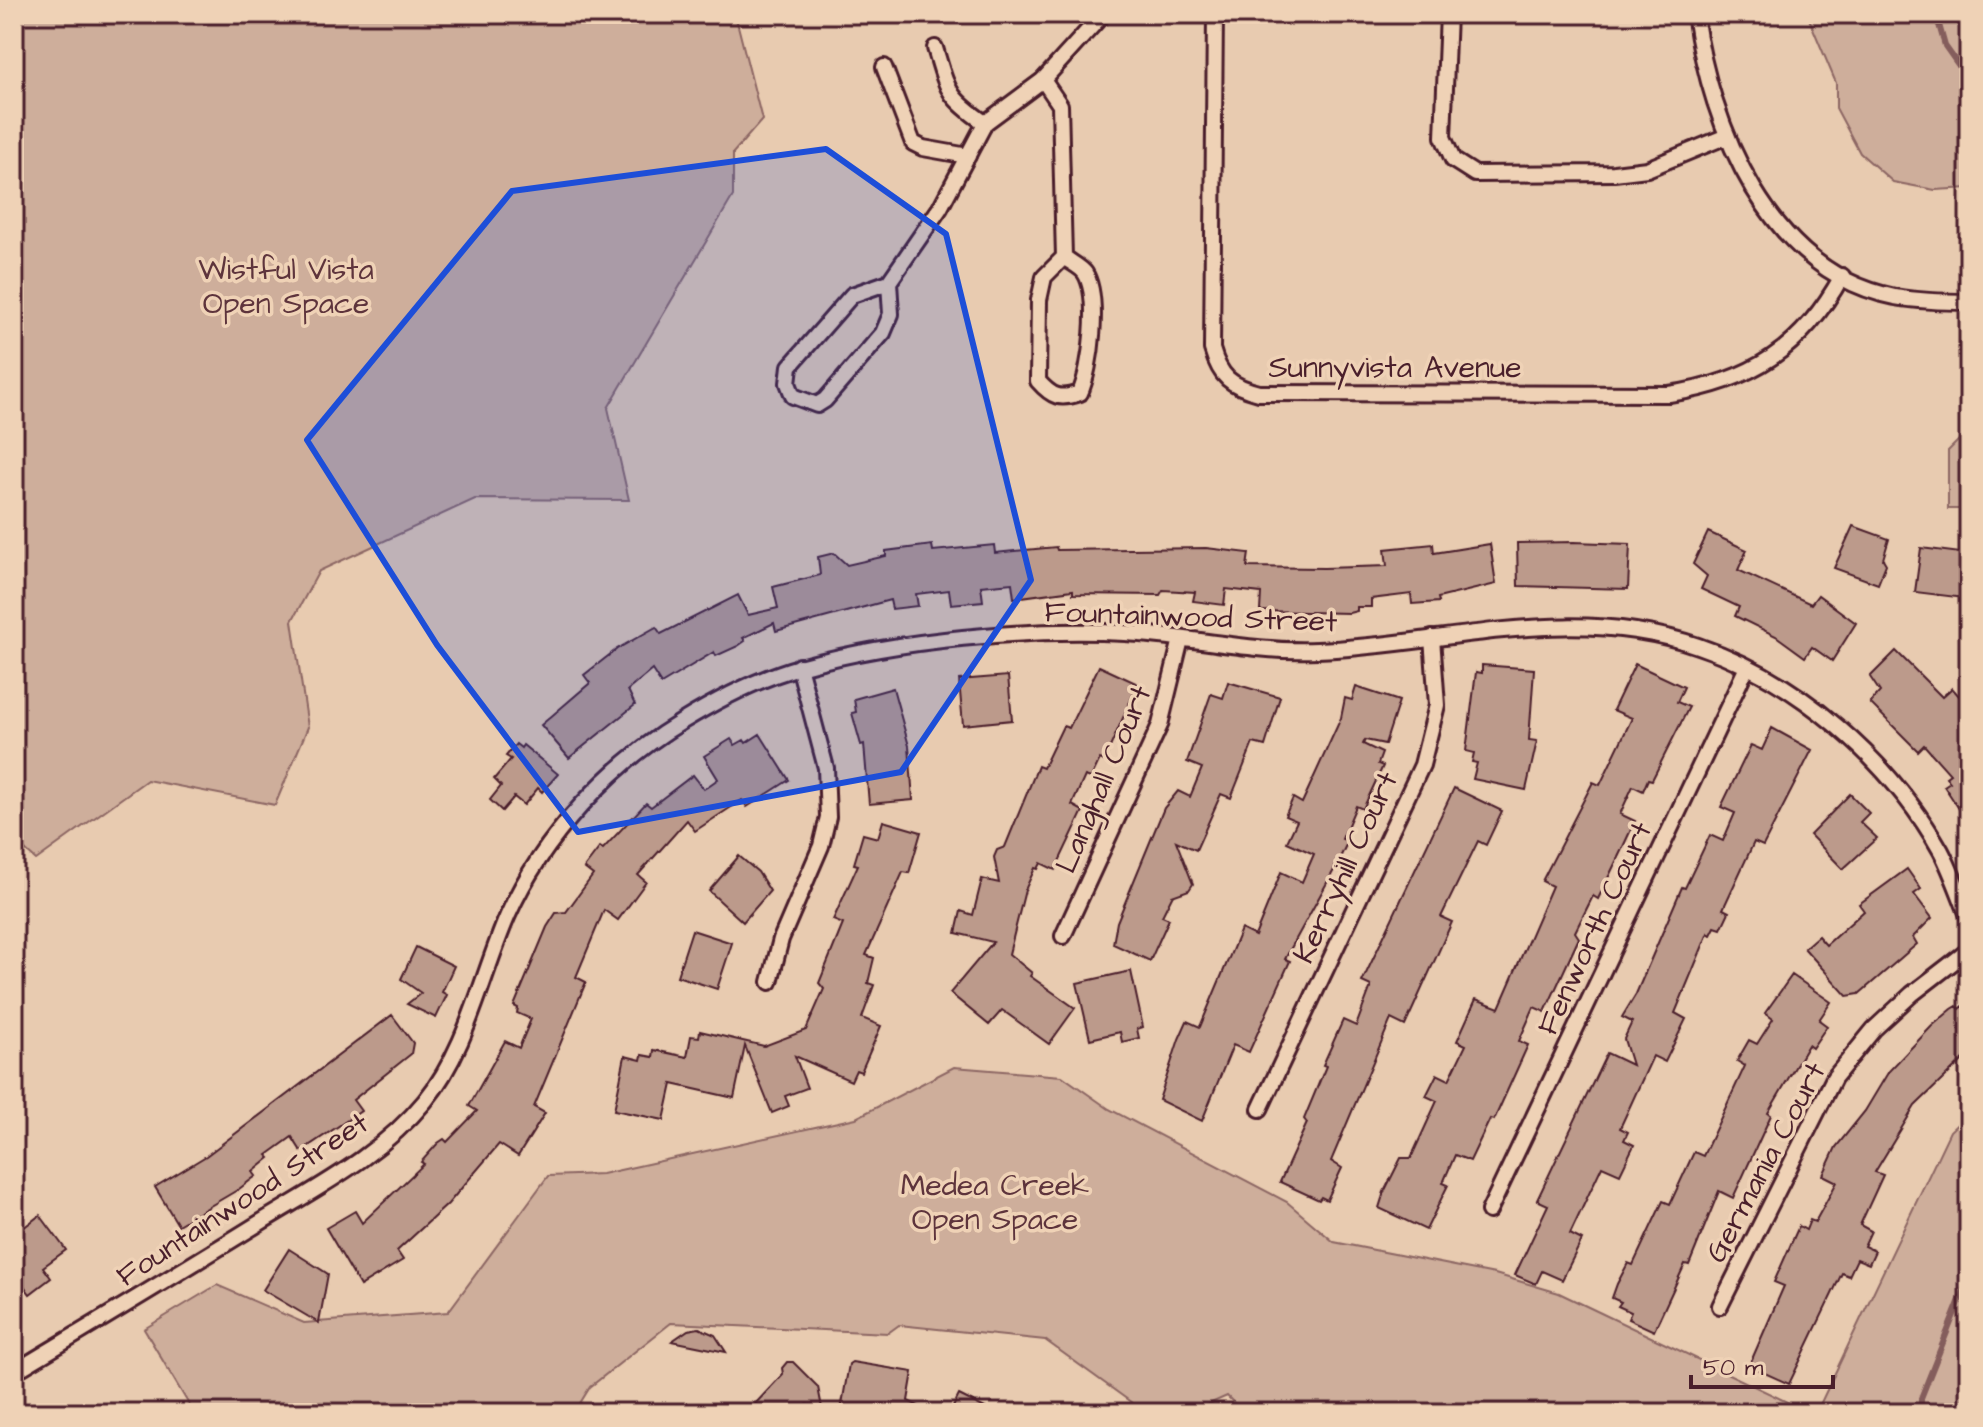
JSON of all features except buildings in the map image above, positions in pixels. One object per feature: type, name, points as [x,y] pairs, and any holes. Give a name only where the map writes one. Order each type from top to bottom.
[{"type":"street","points":[[889,282],[891,314],[883,333],[825,400],[817,405],[793,396],[788,383],[790,366],[852,295],[889,282],[923,236],[985,123],[1043,80],[1103,14]]},
{"type":"street","name":"Sunnyvista Avenue","points":[[1215,14],[1212,349],[1219,372],[1235,387],[1259,393],[1653,394],[1710,388],[1757,369],[1796,339],[1823,311],[1842,276]]},
{"type":"street","points":[[1448,14],[1443,137],[1453,160],[1475,174],[1614,173],[1647,169],[1727,136]]},
{"type":"street","points":[[1695,14],[1702,65],[1713,103],[1751,185],[1779,226],[1810,256],[1842,276],[1893,296],[1969,302]]},
{"type":"street","points":[[935,48],[956,103],[985,123]]},
{"type":"street","points":[[884,67],[913,143],[923,148],[968,156]]},
{"type":"street","points":[[1043,80],[1060,105],[1064,257],[1044,277],[1039,300],[1038,381],[1049,394],[1063,399],[1080,393],[1089,375],[1092,301],[1085,273],[1064,257]]},
{"type":"street","name":"Fountainwood Street","points":[[14,1372],[370,1154],[425,1101],[457,1048],[510,910],[542,856],[572,819],[620,768],[681,722],[799,666],[893,647],[1024,635],[1128,633],[1287,651],[1355,649],[1510,627],[1596,625],[1696,645],[1747,667],[1817,709],[1866,755],[1913,809],[1942,853],[1969,918]]},
{"type":"street","name":"Kerryhill Court","points":[[1260,1109],[1422,765],[1437,705],[1432,638]]},
{"type":"street","name":"Langhall Court","points":[[1063,936],[1160,725],[1181,639]]},
{"type":"street","points":[[770,982],[781,939],[821,846],[828,817],[826,768],[799,666]]},
{"type":"street","name":"Fenworth Court","points":[[1489,1211],[1747,667]]},
{"type":"street","name":"Germania Court","points":[[1720,1306],[1834,1078],[1874,1029],[1969,950]]},
{"type":"highlighted area","points":[[826,149],[946,234],[1031,580],[901,772],[578,832],[437,645],[307,440],[512,191]]},
{"type":"green space","name":"Wistful Vista Open Space","points":[[14,14],[735,14],[762,120],[733,153],[733,196],[608,408],[629,500],[475,499],[319,571],[292,621],[308,727],[275,805],[147,780],[36,860],[14,840]]},
{"type":"green space","points":[[1807,14],[1969,14],[1969,188],[1935,190],[1893,182],[1860,153],[1836,108],[1836,83]]},
{"type":"green space","points":[[1969,430],[1969,509],[1948,509],[1948,451]]},
{"type":"green space","name":"Medea Creek Open Space","points":[[954,1067],[1062,1076],[1109,1109],[1287,1202],[1334,1242],[1495,1274],[1559,1293],[1810,1413],[1244,1413],[1227,1396],[1189,1413],[1146,1413],[1045,1340],[899,1325],[888,1333],[671,1323],[590,1387],[574,1413],[194,1413],[144,1329],[217,1285],[304,1323],[448,1312],[548,1176],[602,1174],[856,1118]]},
{"type":"green space","points":[[1969,1113],[1969,1413],[1816,1413],[1950,1131]]},
{"type":"waterway","points":[[1936,14],[1945,46],[1969,80]]},
{"type":"waterway","points":[[1921,1413],[1921,1398],[1969,1277]]}]
